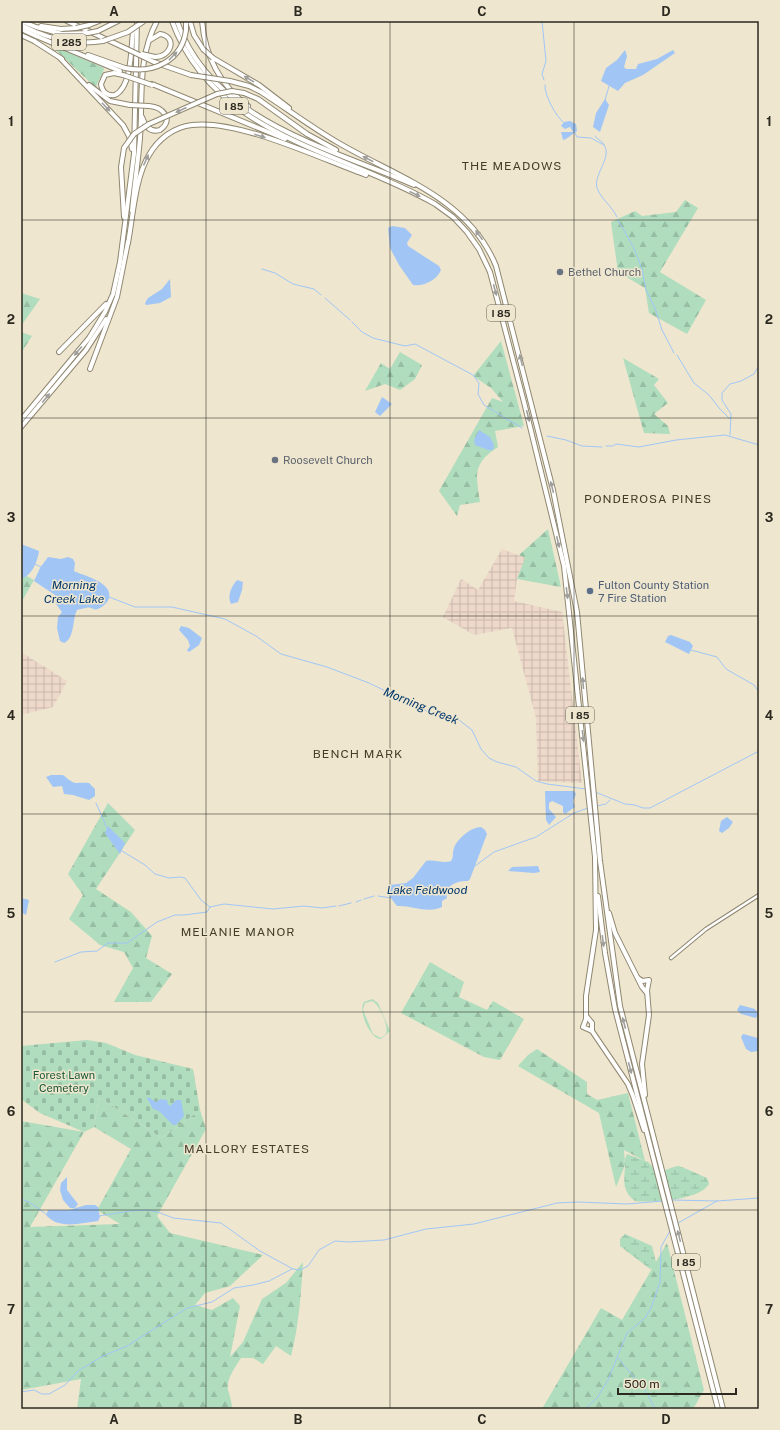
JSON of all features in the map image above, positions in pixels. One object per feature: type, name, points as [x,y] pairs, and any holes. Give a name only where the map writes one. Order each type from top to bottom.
[{"type":"highway","name":"I 285","points":[[22,21],[36,30],[62,34],[98,31],[118,21]]},
{"type":"highway","points":[[67,21],[191,75],[230,81],[261,92],[342,145],[440,198]]},
{"type":"highway","points":[[21,29],[36,30],[76,28],[99,21]]},
{"type":"highway","points":[[135,21],[129,68],[124,87],[115,95],[108,95],[104,92],[101,82],[105,75],[114,73],[124,72],[148,70],[166,62],[180,49],[186,30],[186,21]]},
{"type":"highway","points":[[21,420],[89,338],[105,312],[113,294],[120,262],[135,139],[135,21]]},
{"type":"highway","name":"I 285","points":[[21,25],[68,42],[78,43],[103,41],[123,34],[144,21]]},
{"type":"highway","points":[[128,243],[139,151],[142,69],[147,43],[157,21]]},
{"type":"highway","name":"I 85","points":[[172,21],[182,46],[194,66],[222,96],[266,126],[328,156],[435,204],[461,225],[481,252],[494,284],[564,566],[591,813],[596,875],[605,953],[615,1009],[718,1409]]},
{"type":"highway","name":"I 85","points":[[177,21],[190,51],[213,82],[234,100],[268,121],[300,137],[440,198],[467,221],[483,240],[494,260],[551,482],[564,539],[577,612],[600,861],[620,1006],[723,1409]]},
{"type":"highway","points":[[190,21],[194,35],[203,49],[214,58],[266,90],[314,128]]},
{"type":"highway","points":[[202,21],[206,49],[218,74],[234,94],[268,121]]},
{"type":"highway","points":[[36,30],[46,40],[152,85],[328,156]]},
{"type":"highway","points":[[147,43],[157,34],[165,35],[170,39],[171,47],[169,52],[155,60]]},
{"type":"highway","points":[[21,35],[34,41],[60,58],[102,96],[114,102],[149,106],[160,109],[166,114],[167,122],[162,129],[156,131],[148,128],[143,121],[141,111]]},
{"type":"highway","points":[[60,58],[125,128],[132,146],[132,167]]},
{"type":"highway","points":[[123,237],[124,204],[121,167],[124,148],[134,134],[149,124],[217,94],[232,91],[244,93],[258,99],[307,134],[359,162]]},
{"type":"highway","points":[[90,369],[117,297],[140,177],[146,158],[162,138],[174,130],[186,126],[206,124],[252,134],[402,188]]},
{"type":"highway","points":[[59,352],[103,308],[113,294]]},
{"type":"highway","points":[[21,427],[86,350],[105,321],[117,297]]},
{"type":"highway","points":[[600,861],[608,910],[615,933],[642,987],[647,993]]},
{"type":"highway","points":[[592,1031],[583,1028],[586,1016],[586,996],[596,930],[596,875]]},
{"type":"highway","points":[[638,978],[642,981],[649,980],[647,993],[649,1015],[642,1064],[648,1115]]},
{"type":"highway","points":[[586,1016],[592,1023],[592,1031],[628,1084],[656,1166]]},
{"type":"main road","points":[[671,958],[706,929],[759,895]]},
{"type":"shaded area","points":[[502,549],[525,558],[517,579],[514,601],[562,612],[582,783],[538,781],[536,718],[512,628],[474,635],[443,617],[461,579],[478,590]]},
{"type":"shaded area","points":[[21,652],[67,681],[53,707],[21,715]]},
{"type":"green space","points":[[59,48],[104,68],[96,88],[56,50]]},
{"type":"green space","points":[[685,200],[698,208],[660,272],[706,300],[687,334],[649,313],[645,288],[618,272],[611,222],[635,211],[642,216],[676,212]]},
{"type":"green space","points":[[21,293],[40,299],[21,326]]},
{"type":"green space","points":[[21,332],[32,336],[21,353]]},
{"type":"green space","points":[[501,341],[524,426],[495,431],[498,447],[484,459],[478,471],[477,484],[480,502],[460,505],[457,516],[439,491],[492,398],[503,402],[491,388],[473,376]]},
{"type":"green space","points":[[400,352],[422,365],[415,379],[400,390],[385,384],[365,391],[381,363],[390,369]]},
{"type":"green space","points":[[623,358],[659,379],[654,385],[668,403],[654,414],[668,426],[670,434],[644,433]]},
{"type":"green space","points":[[548,529],[561,587],[517,579],[525,558],[519,555]]},
{"type":"green space","points":[[21,573],[34,580],[21,603]]},
{"type":"green space","points":[[108,803],[135,830],[96,889],[131,912],[152,936],[146,958],[172,974],[151,1002],[114,1002],[133,968],[124,952],[100,945],[69,919],[83,895],[68,874]]},
{"type":"green space","points":[[430,962],[464,982],[459,997],[487,1010],[493,1001],[524,1019],[500,1060],[484,1057],[401,1013]]},
{"type":"green space","points":[[372,999],[378,1003],[390,1031],[381,1039],[377,1038],[373,1034],[381,1038],[386,1034],[387,1030],[381,1011],[375,1003],[372,1001],[365,1003],[363,1010],[364,1002]]},
{"type":"green space","points":[[363,1010],[373,1034],[366,1024]]},
{"type":"green space","name":"Forest Lawn Cemetery","points":[[87,1040],[106,1043],[135,1055],[193,1069],[200,1110],[162,1138],[99,1097],[94,1127],[84,1132],[40,1113],[21,1099],[21,1046]]},
{"type":"green space","points":[[537,1049],[587,1082],[587,1094],[597,1100],[628,1093],[645,1161],[624,1150],[625,1165],[616,1187],[599,1113],[518,1066],[528,1055]]},
{"type":"green space","points":[[99,1097],[162,1138],[200,1110],[206,1129],[157,1216],[170,1233],[263,1255],[230,1286],[205,1293],[195,1305],[212,1310],[233,1298],[240,1306],[230,1357],[243,1342],[262,1299],[286,1283],[303,1262],[298,1321],[291,1356],[276,1346],[263,1364],[253,1358],[241,1358],[228,1382],[232,1409],[77,1409],[81,1379],[21,1390],[21,1121],[84,1132],[30,1227],[120,1224],[97,1210],[131,1149],[94,1127]]},
{"type":"green space","points":[[627,1154],[648,1162],[657,1171],[663,1171],[678,1166],[707,1178],[709,1184],[696,1194],[686,1197],[664,1201],[635,1201],[627,1192],[624,1182],[625,1159]]},
{"type":"green space","points":[[625,1234],[652,1246],[656,1262],[654,1268],[650,1269],[620,1246],[620,1239]]},
{"type":"green space","points":[[667,1243],[704,1390],[693,1409],[542,1409],[601,1308],[622,1320]]},
{"type":"water","points":[[625,50],[627,56],[624,67],[626,69],[636,69],[638,64],[657,59],[673,50],[675,53],[643,75],[625,83],[618,91],[601,81],[606,68],[617,60]]},
{"type":"water","points":[[605,99],[609,105],[600,132],[593,127],[596,113]]},
{"type":"water","points":[[570,121],[576,124],[577,131],[563,140],[561,132],[573,132],[570,127],[565,129],[561,126],[564,122]]},
{"type":"water","points":[[392,226],[405,228],[412,235],[407,243],[408,246],[439,266],[441,270],[433,280],[421,285],[413,285],[399,265],[390,248],[388,228]]},
{"type":"water","points":[[170,279],[171,297],[160,303],[146,305],[145,303],[148,298],[162,289]]},
{"type":"water","points":[[382,397],[392,404],[380,416],[375,412]]},
{"type":"water","points":[[479,430],[490,437],[494,445],[493,450],[488,450],[475,445],[474,440]]},
{"type":"water","points":[[21,544],[39,551],[36,563],[31,572],[25,577],[21,578]]},
{"type":"water","name":"Morning Creek Lake","points":[[48,557],[61,559],[68,557],[73,559],[75,563],[74,571],[97,580],[107,588],[109,592],[108,601],[100,608],[77,610],[72,633],[68,641],[64,643],[60,641],[57,628],[58,617],[62,612],[56,604],[55,595],[34,581],[40,568]]},
{"type":"water","points":[[237,580],[243,582],[242,590],[238,602],[231,604],[229,598],[230,592]]},
{"type":"water","points":[[181,626],[189,628],[202,638],[199,645],[189,652],[187,650],[190,646],[188,640],[179,630]]},
{"type":"water","points":[[671,635],[690,642],[693,646],[689,654],[665,642],[668,636]]},
{"type":"water","points":[[51,775],[63,775],[75,783],[89,783],[95,789],[95,796],[89,800],[64,794],[62,786],[53,787],[46,777]]},
{"type":"water","points":[[545,791],[574,791],[576,794],[573,801],[575,807],[565,814],[563,812],[563,806],[552,801],[549,803],[549,809],[556,817],[549,825],[546,820]]},
{"type":"water","points":[[727,817],[733,822],[729,828],[722,833],[719,831],[721,821]]},
{"type":"water","points":[[108,826],[125,843],[120,854],[105,833]]},
{"type":"water","name":"Lake Feldwood","points":[[481,827],[487,834],[470,879],[468,881],[461,881],[450,886],[446,892],[447,898],[442,901],[442,907],[431,910],[397,906],[388,894],[390,885],[406,883],[413,878],[426,861],[451,861],[454,848],[458,841],[469,831]]},
{"type":"water","points":[[538,866],[540,872],[508,871],[512,867]]},
{"type":"water","points":[[21,898],[29,900],[26,915],[21,912]]},
{"type":"water","points":[[740,1005],[755,1009],[758,1014],[756,1018],[741,1014],[737,1010]]},
{"type":"water","points":[[743,1034],[758,1038],[759,1051],[751,1052],[746,1049],[741,1037]]},
{"type":"water","points":[[148,1097],[156,1102],[161,1099],[167,1100],[170,1106],[176,1100],[181,1100],[184,1116],[176,1125],[173,1125],[159,1111],[153,1109],[147,1098]]},
{"type":"water","points":[[67,1177],[67,1190],[78,1204],[75,1208],[70,1208],[63,1200],[60,1190],[61,1183]]},
{"type":"water","points":[[86,1205],[95,1205],[98,1207],[100,1217],[98,1221],[78,1224],[64,1224],[51,1220],[46,1215],[48,1210],[69,1210]]},
{"type":"waterway","points":[[542,21],[546,61],[542,74],[544,80]]},
{"type":"waterway","points":[[545,85],[546,94],[551,105],[563,122]]},
{"type":"waterway","points":[[605,100],[609,86]]},
{"type":"waterway","points":[[575,133],[577,137],[591,138],[604,145]]},
{"type":"waterway","points":[[595,136],[602,142],[606,153],[598,176],[597,188],[601,196],[617,217]]},
{"type":"waterway","points":[[618,220],[634,248],[642,269],[646,290],[655,308],[662,330],[674,353]]},
{"type":"waterway","points":[[262,269],[275,273],[293,284],[314,289],[321,295]]},
{"type":"waterway","points":[[325,298],[350,320]]},
{"type":"waterway","points":[[352,322],[362,332],[373,338],[405,346],[415,344],[473,375],[479,383],[478,394],[484,405],[522,428]]},
{"type":"waterway","points":[[677,355],[694,383],[709,395],[730,419]]},
{"type":"waterway","points":[[730,435],[731,414],[722,400],[722,393],[730,384],[741,381],[754,374],[759,365]]},
{"type":"waterway","points":[[606,446],[613,446],[616,444],[639,447],[676,440],[725,435],[759,445]]},
{"type":"waterway","points":[[547,436],[566,440],[582,446],[602,447]]},
{"type":"waterway","name":"Morning Creek","points":[[35,564],[41,567]]},
{"type":"waterway","name":"Morning Creek","points":[[109,597],[135,607],[172,607],[225,619],[256,636],[281,654],[327,667],[369,683],[429,712],[443,714],[459,720],[472,730],[481,749],[489,758],[497,762],[516,767],[536,781],[547,784],[586,789]]},
{"type":"waterway","points":[[691,650],[717,657],[726,669],[754,685],[759,692]]},
{"type":"waterway","name":"Morning Creek","points":[[595,792],[625,804],[650,808],[759,751]]},
{"type":"waterway","points":[[597,806],[606,804],[610,800]]},
{"type":"waterway","points":[[96,803],[107,828]]},
{"type":"waterway","points":[[475,866],[494,852],[536,837],[574,813],[588,808]]},
{"type":"waterway","points":[[122,851],[145,865],[155,874],[169,878],[185,878],[201,900],[210,907]]},
{"type":"waterway","points":[[364,899],[374,896]]},
{"type":"waterway","points":[[378,896],[391,898]]},
{"type":"waterway","points":[[356,902],[361,900]]},
{"type":"waterway","points":[[339,906],[351,903]]},
{"type":"waterway","points":[[55,962],[81,952],[97,951],[108,943],[127,943],[157,922],[175,915],[207,912],[210,907],[224,904],[273,909],[304,906],[322,908],[336,906]]},
{"type":"waterway","points":[[672,1200],[717,1201],[759,1198]]},
{"type":"waterway","points":[[21,1199],[29,1202],[46,1214]]},
{"type":"waterway","points":[[99,1216],[146,1210],[158,1212],[173,1218],[221,1223],[260,1251],[293,1269],[300,1270],[308,1266],[319,1250],[335,1241],[349,1242],[384,1240],[426,1229],[474,1224],[557,1203],[578,1202],[627,1204],[663,1201]]},
{"type":"waterway","points":[[678,1223],[717,1201]]},
{"type":"waterway","points":[[585,1409],[597,1398],[608,1380],[627,1333],[645,1318],[651,1308],[660,1282],[661,1247],[670,1231]]},
{"type":"waterway","points":[[21,1392],[34,1390],[42,1394],[49,1394],[65,1385],[78,1371],[103,1356],[127,1346],[187,1308],[212,1302],[234,1288],[269,1281],[292,1269]]},
{"type":"waterway","points":[[618,1358],[647,1393],[655,1409]]},
{"type":"railway","points":[[21,41],[30,21]]},
{"type":"place","name":"Bethel Church","points":[[560,272]]},
{"type":"place","name":"Roosevelt Church","points":[[275,460]]},
{"type":"place","name":"Fulton County Station 7 Fire Station","points":[[590,591]]},
{"type":"district","name":"THE MEADOWS","points":[[512,166]]},
{"type":"district","name":"PONDEROSA PINES","points":[[648,499]]},
{"type":"district","name":"BENCH MARK","points":[[358,754]]},
{"type":"district","name":"MELANIE MANOR","points":[[238,932]]},
{"type":"district","name":"MALLORY ESTATES","points":[[247,1149]]}]
